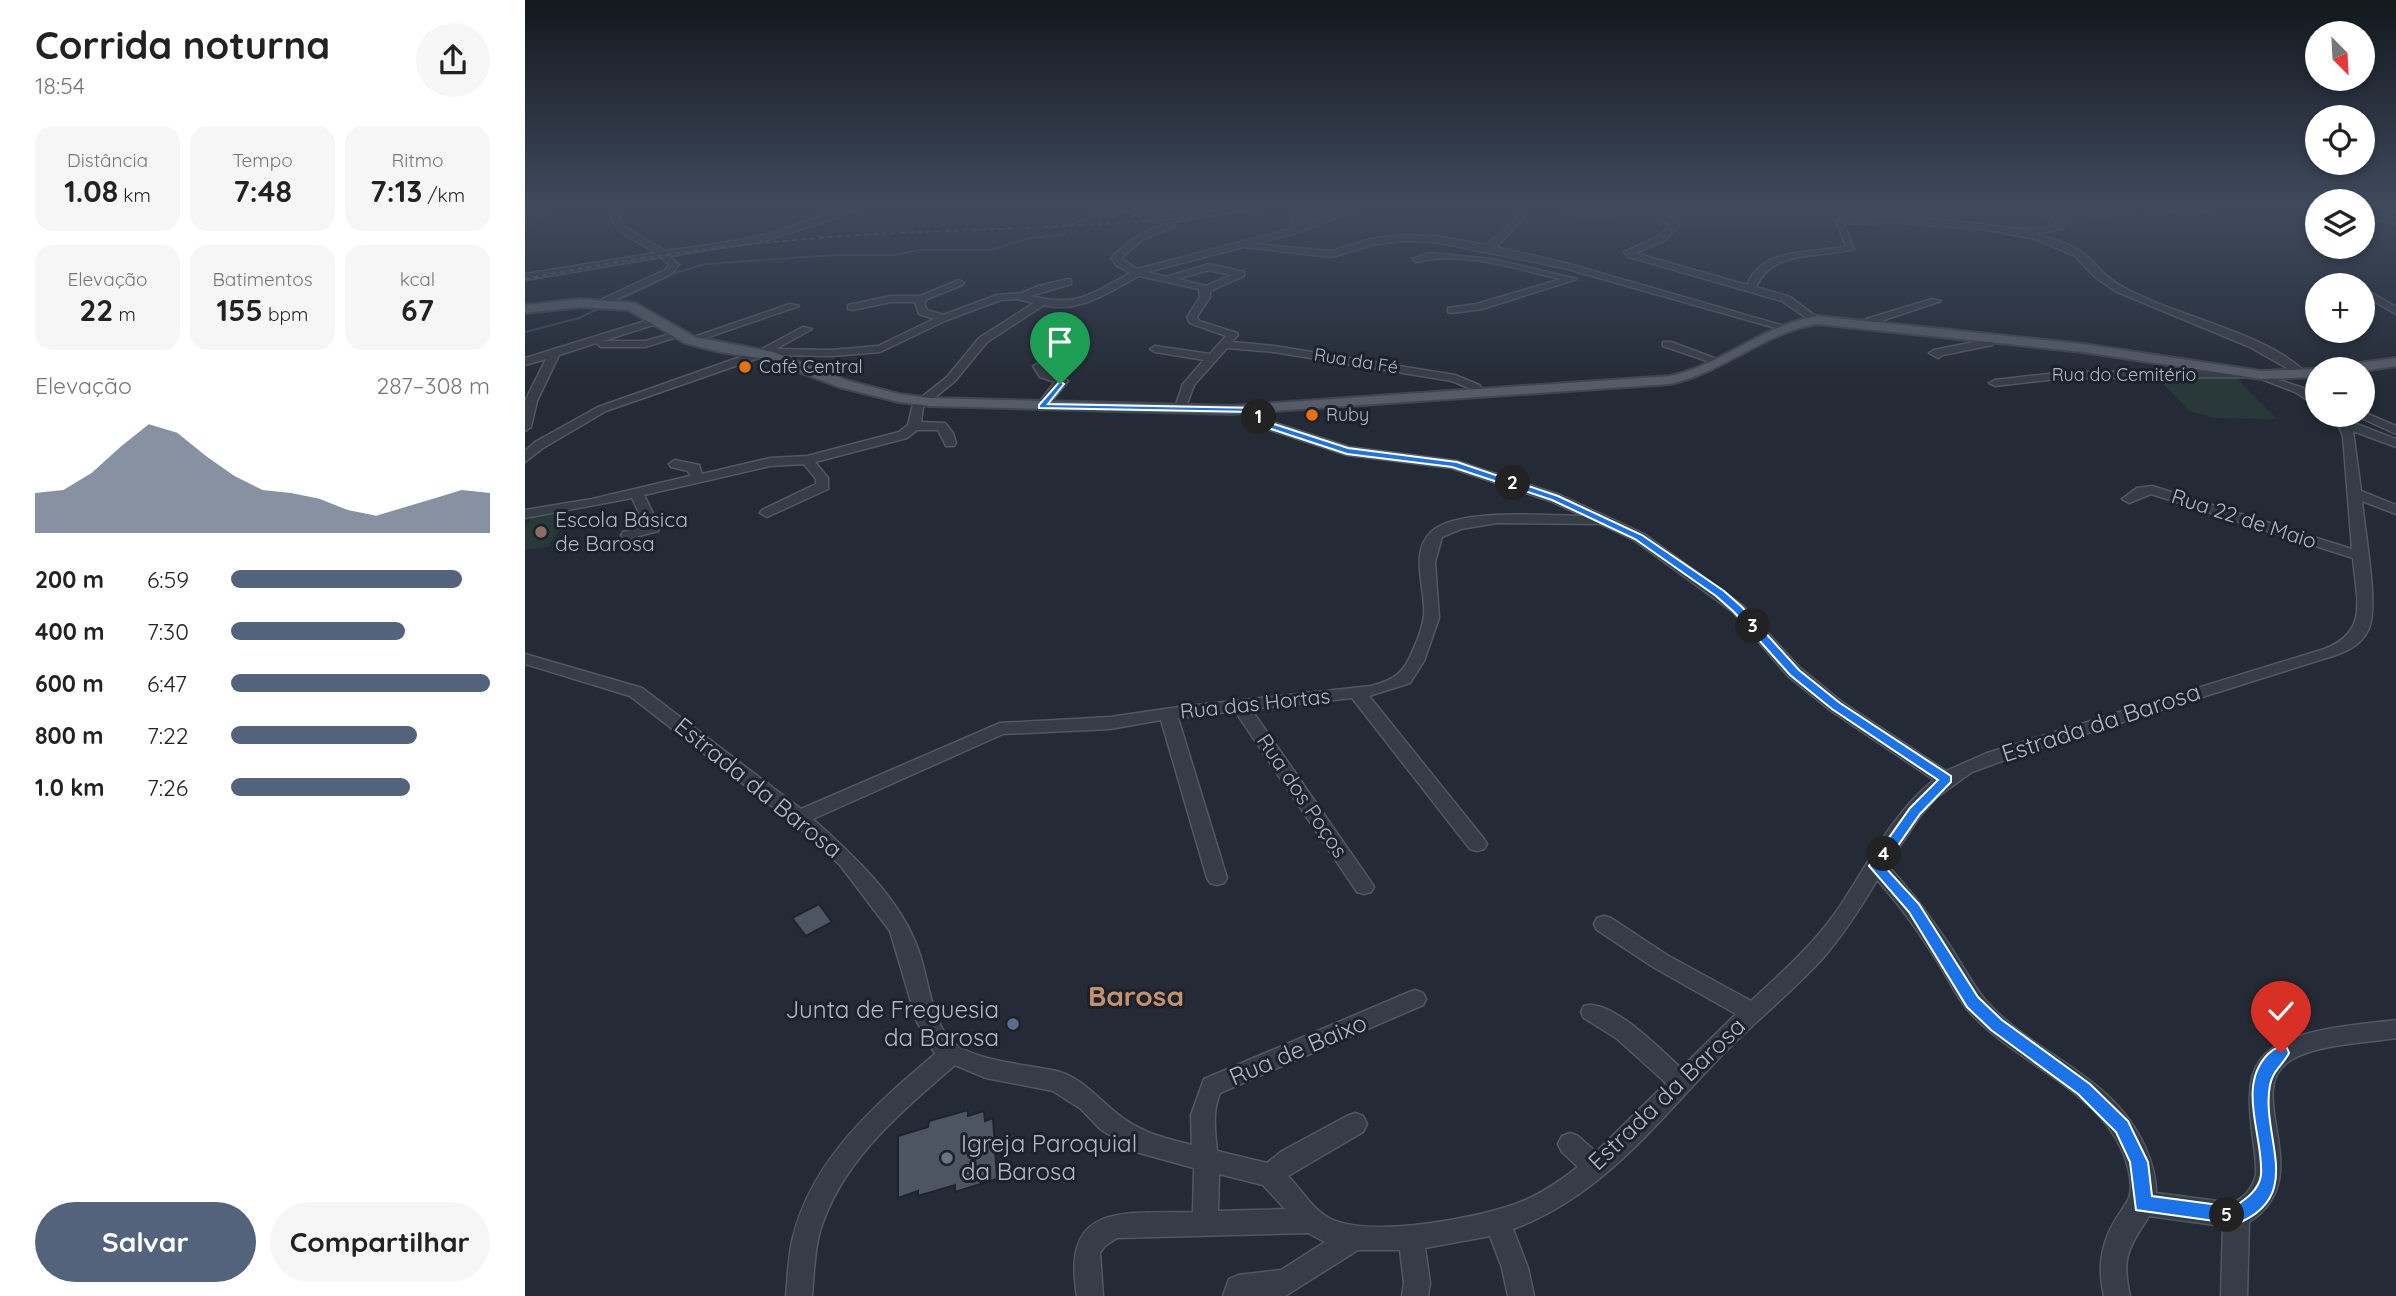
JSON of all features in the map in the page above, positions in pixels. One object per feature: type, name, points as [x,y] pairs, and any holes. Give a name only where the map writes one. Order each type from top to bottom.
[{"type":"main road","points":[[525,309],[608,303],[638,308],[684,338],[720,348],[761,353],[844,384],[922,402],[1257,410],[1670,380],[1689,377],[1783,327],[1814,320],[1869,324],[2257,375],[2303,374]]},
{"type":"main road","points":[[2375,365],[2396,362]]},
{"type":"street","points":[[525,276],[579,266]]},
{"type":"street","points":[[608,303],[674,266]]},
{"type":"street","points":[[1124,266],[1205,290],[1241,274],[1209,267],[1168,279]]},
{"type":"street","points":[[1021,297],[1040,303],[1064,305],[1083,302],[1136,272],[1157,266]]},
{"type":"street","points":[[1507,266],[1572,279]]},
{"type":"street","points":[[1562,266],[1783,327]]},
{"type":"street","points":[[1669,266],[1786,299],[1814,320]]},
{"type":"street","points":[[1751,288],[1759,271],[1767,266]]},
{"type":"street","points":[[2090,266],[2112,285],[2292,365],[2303,374],[2299,390]]},
{"type":"street","points":[[1452,310],[1478,307],[1592,274]]},
{"type":"street","points":[[761,353],[855,352],[880,349],[943,317],[991,299],[1021,297],[1042,288],[1068,282]]},
{"type":"street","points":[[852,307],[891,299],[922,299],[959,283]]},
{"type":"street","points":[[1180,410],[1189,384],[1233,335],[1195,323],[1192,317],[1205,297],[1205,290]]},
{"type":"street","points":[[2375,298],[2396,311]]},
{"type":"street","points":[[922,299],[919,306],[923,312],[943,317]]},
{"type":"street","points":[[1869,324],[1870,321],[1935,300]]},
{"type":"street","points":[[914,426],[917,407],[951,379],[983,340],[1040,303]]},
{"type":"street","points":[[578,346],[654,343],[684,338],[794,306]]},
{"type":"street","points":[[525,362],[655,321]]},
{"type":"street","points":[[554,353],[529,399],[525,426],[527,453],[602,409],[761,353],[807,329]]},
{"type":"street","points":[[1938,355],[1934,352],[1984,339]]},
{"type":"street","points":[[640,357],[654,343]]},
{"type":"street","points":[[1667,344],[1720,362]]},
{"type":"street","name":"Rua da Fé","points":[[1224,345],[1274,349],[1448,376],[1475,387],[1481,394]]},
{"type":"street","points":[[1155,349],[1212,359]]},
{"type":"street","points":[[1039,366],[1044,375],[1062,381],[1042,406]]},
{"type":"street","name":"Rua do Cemitério","points":[[1995,383],[2058,375],[2257,375]]},
{"type":"street","points":[[2257,375],[2305,394]]},
{"type":"street","points":[[1257,410],[1259,419],[1268,425],[1347,451],[1453,464],[1543,494],[1639,537],[1720,594],[1805,681],[1836,706],[1946,779]]},
{"type":"street","points":[[2375,421],[2396,429]]},
{"type":"street","points":[[525,514],[770,462],[807,460],[888,441],[914,426],[941,426],[950,443]]},
{"type":"street","name":"Estrada da Barosa","points":[[1311,1221],[1326,1230],[1356,1236],[1411,1237],[1498,1222],[1539,1206],[1611,1154],[1752,1012],[1814,954],[1831,935],[1915,811],[1946,779],[1974,764],[2021,748],[2343,647],[2362,631],[2365,618],[2349,436],[2343,427]]},
{"type":"street","points":[[2357,427],[2396,443]]},
{"type":"street","points":[[767,513],[823,486],[822,478],[807,460]]},
{"type":"street","points":[[675,464],[694,468],[697,477]]},
{"type":"street","name":"Rua 22 de Maio","points":[[2129,499],[2142,491],[2152,490],[2360,556]]},
{"type":"street","points":[[628,535],[653,528],[636,492]]},
{"type":"street","points":[[2354,493],[2396,510]]},
{"type":"street","name":"Rua das Hortas","points":[[799,817],[1000,729],[1110,723],[1357,693],[1398,684],[1411,675],[1432,615],[1427,567],[1429,549],[1437,534],[1470,522],[1602,520]]},
{"type":"street","name":"Estrada da Barosa","points":[[525,659],[608,681],[636,692],[799,817],[847,860],[899,928],[927,1022],[938,1042],[951,1054],[986,1069],[1058,1082],[1089,1102],[1108,1121],[1130,1137],[1144,1144],[1270,1175]]},
{"type":"street","points":[[1357,693],[1478,844]]},
{"type":"street","name":"Rua dos Poços","points":[[1240,706],[1364,887]]},
{"type":"street","points":[[1168,714],[1217,878]]},
{"type":"street","points":[[1876,866],[1914,908],[1973,1002],[1996,1025],[2084,1089],[2122,1126],[2139,1162],[2144,1192],[2142,1203],[2123,1231],[2114,1253],[2112,1266],[2117,1296]]},
{"type":"street","points":[[1604,924],[1660,961],[1752,1012]]},
{"type":"street","name":"Rua de Baixo","points":[[1205,1223],[1206,1159],[1201,1118],[1203,1102],[1212,1086],[1415,999]]},
{"type":"street","points":[[1592,1012],[1624,1031],[1681,1082]]},
{"type":"street","points":[[2142,1203],[2236,1216],[2256,1202],[2269,1175],[2261,1104],[2262,1085],[2271,1061],[2297,1046],[2396,1029]]},
{"type":"street","points":[[799,1296],[806,1233],[832,1175],[855,1144],[894,1104],[951,1054]]},
{"type":"street","points":[[1311,1221],[1288,1191],[1270,1175],[1291,1159],[1355,1124]]},
{"type":"street","points":[[1570,1144],[1595,1167]]},
{"type":"street","points":[[2234,1296],[2236,1216]]},
{"type":"street","points":[[1090,1296],[1084,1266],[1089,1242],[1100,1231],[1117,1226],[1311,1221]]},
{"type":"street","points":[[1498,1222],[1515,1268],[1521,1296]]},
{"type":"street","points":[[1236,1296],[1238,1288],[1285,1283],[1356,1236]]},
{"type":"street","points":[[1411,1237],[1417,1283],[1415,1296]]},
{"type":"shaded area","points":[[2155,376],[2235,377],[2277,419],[2215,418],[2190,411]]},
{"type":"shaded area","name":"Escola Básica de Barosa","points":[[570,513],[548,547],[525,550],[525,528],[532,517]]},
{"type":"building","points":[[819,904],[832,922],[806,936],[792,918]]},
{"type":"building","name":"Igreja Paroquial da Barosa","points":[[968,1110],[968,1116],[984,1111],[985,1121],[993,1118],[997,1179],[955,1192],[955,1185],[918,1196],[918,1191],[898,1198],[898,1136],[928,1127],[929,1121]]},
{"type":"waterway","points":[[612,303],[678,272],[697,266]]},
{"type":"waterway","points":[[525,332],[579,318],[602,307]]},
{"type":"railway","points":[[525,279],[594,266]]},
{"type":"place","name":"Café Central","points":[[745,367]]},
{"type":"place","name":"Ruby","points":[[1312,415]]},
{"type":"place","name":"Escola Básica de Barosa","points":[[541,532]]},
{"type":"place","name":"Junta de Freguesia da Barosa","points":[[1013,1024]]},
{"type":"place","name":"Igreja Paroquial da Barosa","points":[[947,1158]]},
{"type":"district","name":"Barosa","points":[[1136,996]]},
{"type":"route","points":[[1060,384],[1042,406],[1257,410],[1259,419],[1268,425],[1309,436],[1347,451],[1453,464],[1518,484],[1639,537],[1720,594],[1794,672],[1836,706],[1946,779],[1915,811],[1876,866],[1914,908],[1962,986],[1984,1014],[2084,1089],[2122,1126],[2139,1162],[2144,1192],[2142,1203],[2236,1216],[2256,1202],[2269,1175],[2261,1104],[2262,1085],[2271,1061],[2281,1053]]}]
